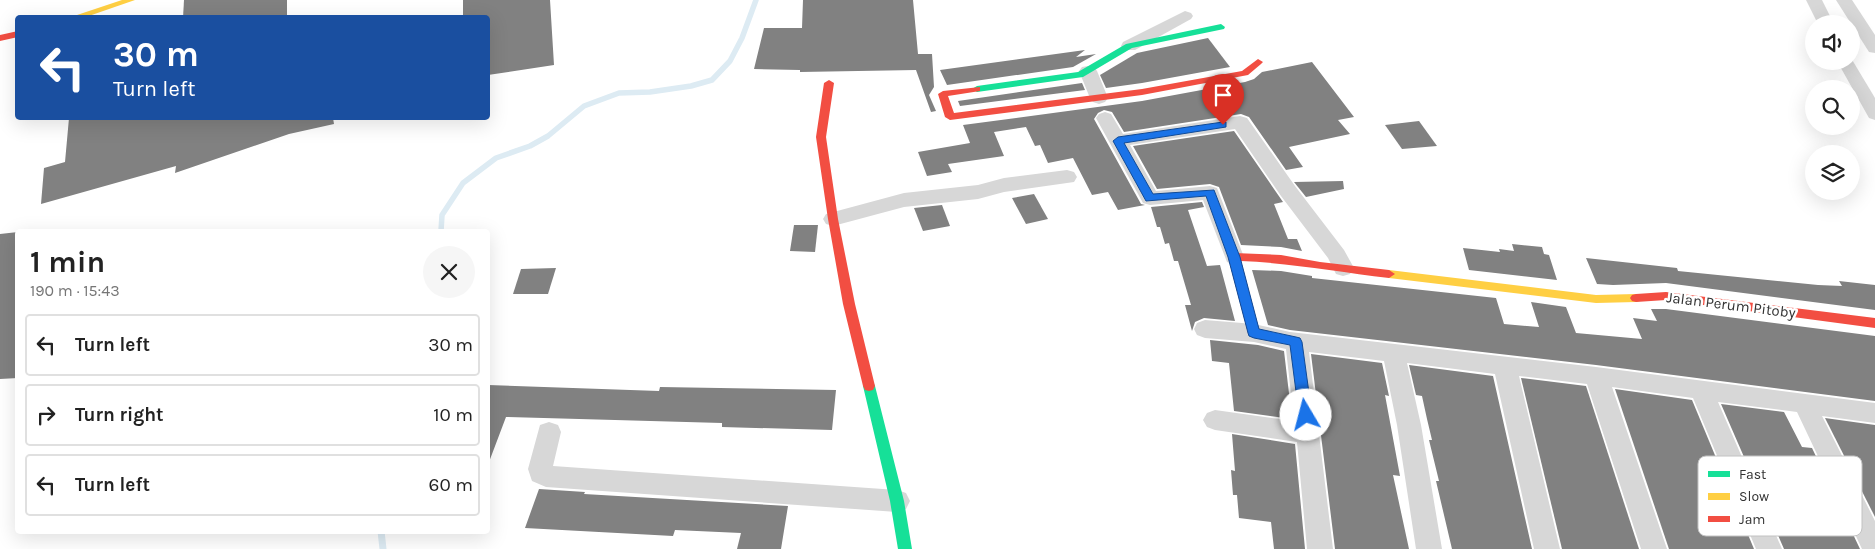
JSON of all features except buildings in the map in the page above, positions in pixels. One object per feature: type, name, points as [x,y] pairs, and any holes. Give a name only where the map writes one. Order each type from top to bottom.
[{"type":"street","points":[[82,15],[131,0]]},
{"type":"street","points":[[1814,0],[1822,15]]},
{"type":"street","points":[[1844,0],[1873,45]]},
{"type":"street","points":[[1184,16],[1080,75],[943,94],[950,117],[1142,92],[1245,73],[1258,62]]},
{"type":"street","points":[[1129,46],[1221,27]]},
{"type":"street","points":[[0,38],[15,35]]},
{"type":"street","points":[[1850,70],[1875,114]]},
{"type":"street","points":[[1088,71],[1099,98]]},
{"type":"street","points":[[829,83],[821,137],[833,219],[849,304],[897,501],[905,549]]},
{"type":"street","points":[[1105,118],[1150,198],[1210,192],[1234,257],[1254,333]]},
{"type":"street","points":[[1118,141],[1240,122],[1288,191],[1337,255],[1343,268]]},
{"type":"street","points":[[833,219],[904,200],[969,193],[1004,185],[1067,177]]},
{"type":"street","name":"Jalan Perum Pitoby","points":[[1234,257],[1281,259],[1552,292],[1586,299],[1666,296],[1875,323]]},
{"type":"street","points":[[1205,329],[1254,333],[1296,342],[1394,354],[1701,388],[1875,414]]},
{"type":"street","points":[[1296,342],[1320,549]]},
{"type":"street","points":[[1394,354],[1409,425],[1429,549]]},
{"type":"street","points":[[1504,366],[1547,549]]},
{"type":"street","points":[[1592,375],[1654,549]]},
{"type":"street","points":[[1701,388],[1730,456]]},
{"type":"street","points":[[1804,403],[1830,456]]},
{"type":"street","points":[[1215,420],[1308,433]]},
{"type":"street","points":[[549,432],[540,469],[541,473],[546,476],[897,501]]},
{"type":"street","points":[[1862,521],[1875,548]]},
{"type":"street","points":[[1764,536],[1769,549]]},
{"type":"waterway","points":[[441,229],[442,215],[463,183],[496,158],[530,146],[548,136],[584,106],[619,93],[650,92],[691,86],[712,80],[730,61],[742,38],[756,0]]},
{"type":"waterway","points":[[381,534],[383,549]]},
{"type":"traffic: fast","points":[[977,89],[1080,75],[1129,46],[1221,27]]},
{"type":"traffic: fast","points":[[869,386],[897,501],[905,549]]},
{"type":"traffic: slow","points":[[82,15],[131,0]]},
{"type":"traffic: slow","points":[[1389,274],[1596,299],[1636,298]]},
{"type":"traffic: jam","points":[[0,38],[15,35]]},
{"type":"traffic: jam","points":[[977,89],[943,94],[950,117],[1142,92],[1245,73],[1258,62]]},
{"type":"traffic: jam","points":[[829,83],[821,137],[833,219],[849,304],[869,386]]},
{"type":"traffic: jam","points":[[1254,333],[1234,257],[1281,259],[1320,266],[1389,274]]},
{"type":"traffic: jam","points":[[1636,298],[1666,296],[1875,323]]},
{"type":"route","points":[[1223,125],[1118,141],[1150,198],[1210,192],[1234,257],[1254,333],[1296,342],[1306,415]]}]
